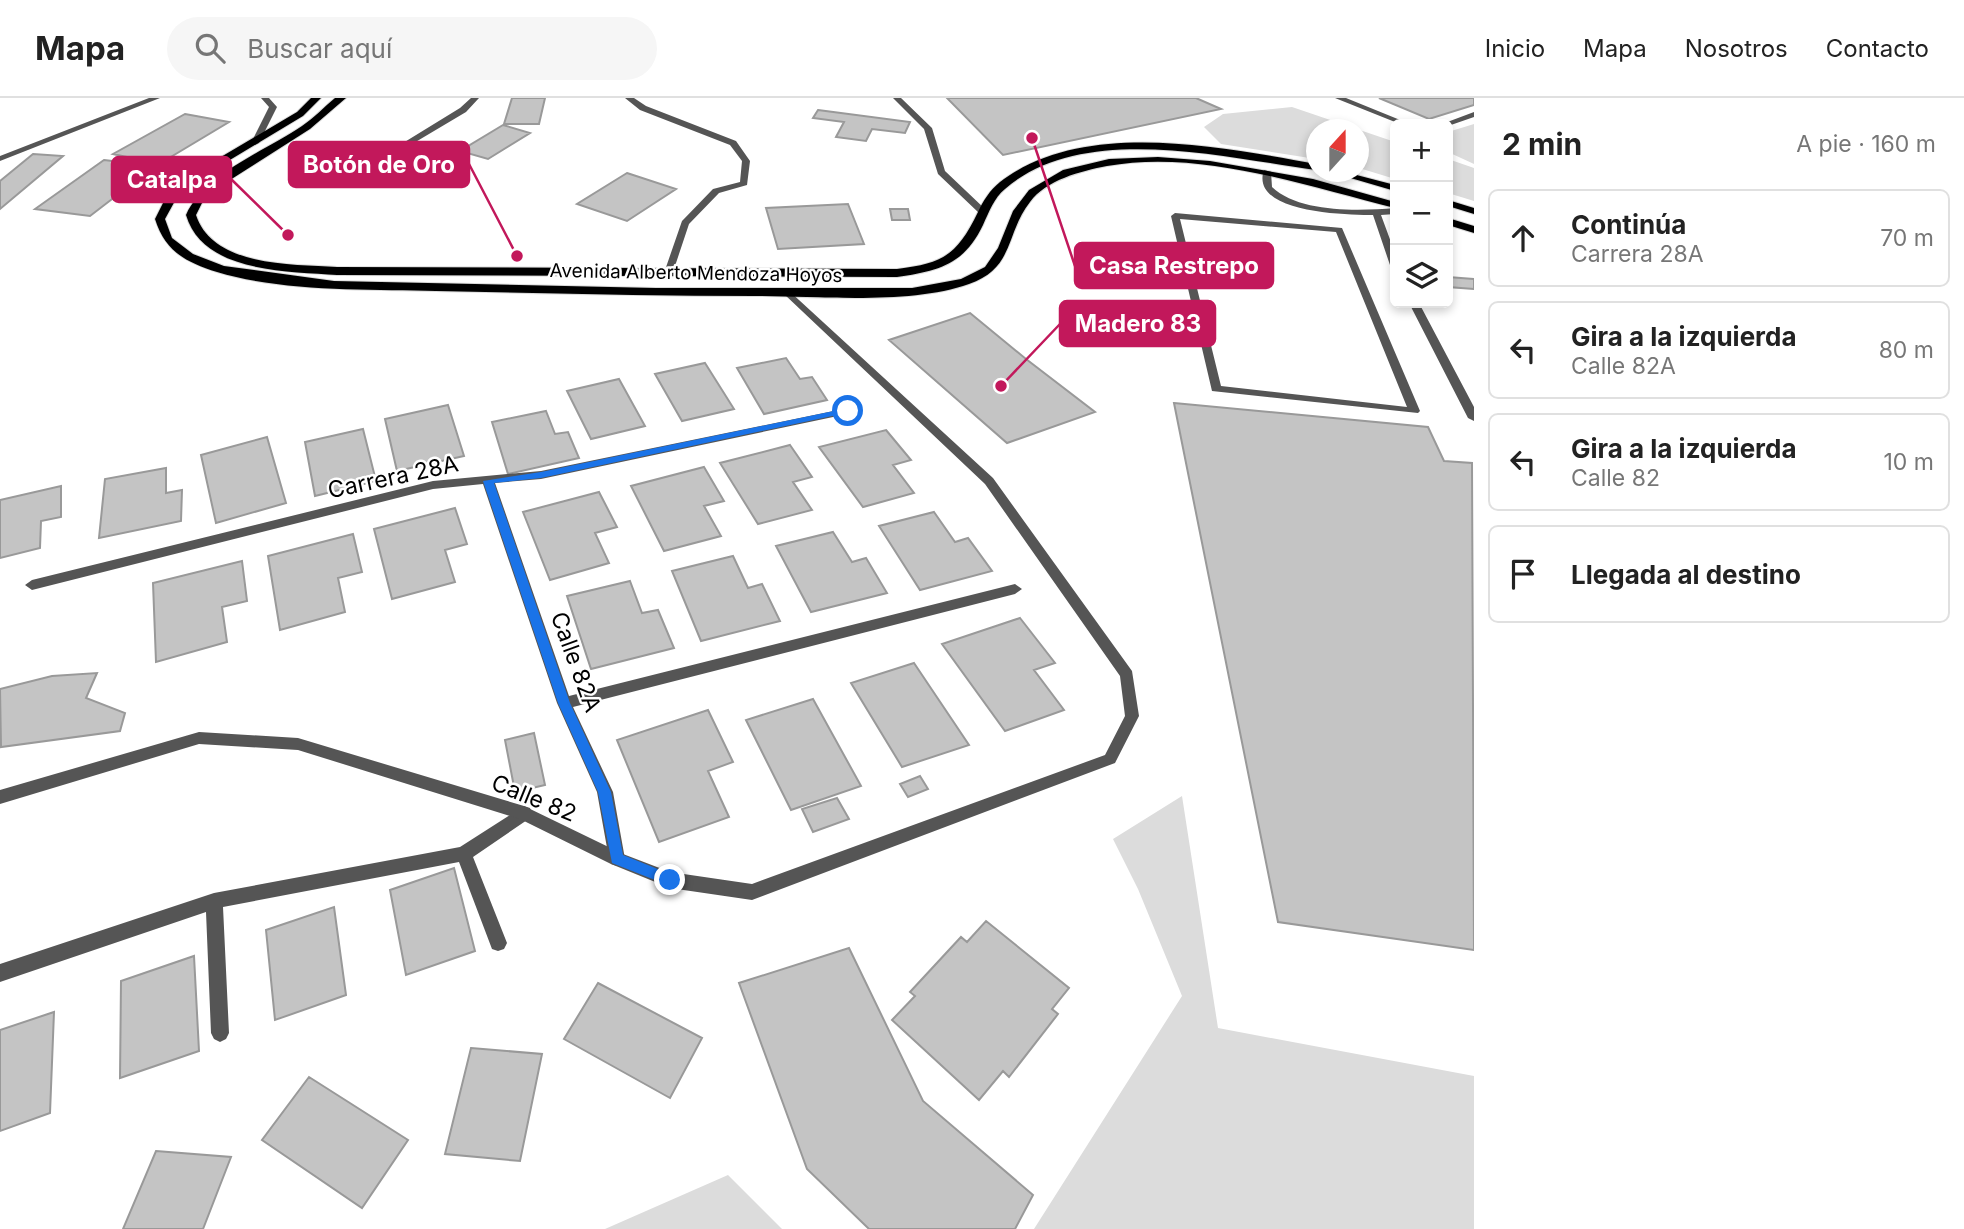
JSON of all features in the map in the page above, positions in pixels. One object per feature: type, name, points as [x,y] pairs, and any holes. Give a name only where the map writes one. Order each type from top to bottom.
[{"type":"main road","name":"Avenida Alberto Mendoza Hoyos","points":[[316,98],[300,114],[255,144],[191,178],[172,197],[160,219],[167,240],[189,256],[221,269],[334,285],[912,292],[975,278],[993,265],[1002,253],[1014,219],[1032,192],[1080,170],[1110,163],[1161,159],[1267,172],[1309,180],[1390,204]]},
{"type":"main road","name":"Avenida Alberto Mendoza Hoyos","points":[[341,98],[307,128],[215,185],[198,199],[191,215],[197,233],[211,246],[242,258],[286,267],[337,271],[897,273],[927,269],[962,250],[982,211],[1002,185],[1024,171],[1053,160],[1089,151],[1151,146],[1189,148],[1306,165]]},
{"type":"main road","points":[[1369,181],[1390,187]]},
{"type":"main road","points":[[1453,205],[1474,211]]},
{"type":"main road","points":[[1453,223],[1474,230]]},
{"type":"street","points":[[0,159],[156,98]]},
{"type":"street","points":[[255,144],[272,107],[265,98]]},
{"type":"street","points":[[394,151],[463,110],[475,98]]},
{"type":"street","points":[[629,98],[643,108],[733,143],[746,161],[744,183],[716,191],[685,223],[669,272]]},
{"type":"street","points":[[897,98],[928,128],[941,172],[982,211]]},
{"type":"street","points":[[1339,98],[1393,119]]},
{"type":"street","points":[[1453,122],[1474,114]]},
{"type":"street","points":[[1267,172],[1266,184],[1269,191],[1290,202],[1335,210],[1390,211]]},
{"type":"street","points":[[1290,202],[1302,227]]},
{"type":"street","points":[[1335,210],[1339,230],[1414,411],[1216,389],[1175,215],[1339,230]]},
{"type":"street","points":[[1376,212],[1390,251]]},
{"type":"street","name":"Calle 82","points":[[0,797],[199,738],[298,744],[524,813],[617,859],[670,880],[752,892],[1110,759],[1132,716],[1127,674],[989,481],[788,292]]},
{"type":"street","points":[[1417,308],[1474,418]]},
{"type":"street","name":"Carrera 28A","points":[[32,585],[433,485],[541,475],[848,411]]},
{"type":"street","name":"Calle 82A","points":[[488,481],[564,703],[605,792],[617,859]]},
{"type":"street","points":[[564,703],[1015,589]]},
{"type":"street","points":[[0,973],[214,901],[464,855],[524,813]]},
{"type":"street","points":[[464,855],[499,943]]},
{"type":"street","points":[[214,901],[220,1033]]},
{"type":"shaded area","points":[[1292,107],[1327,119],[1306,119],[1306,157],[1221,144],[1204,127],[1223,114]]},
{"type":"shaded area","points":[[1474,124],[1474,164],[1453,154],[1453,130]]},
{"type":"shaded area","points":[[1369,133],[1390,140],[1390,177],[1369,171]]},
{"type":"shaded area","points":[[1453,161],[1474,168],[1474,201],[1453,195]]},
{"type":"shaded area","points":[[1182,796],[1218,1028],[1474,1076],[1474,1229],[1034,1229],[1182,996],[1138,889],[1113,839]]},
{"type":"shaded area","points":[[728,1175],[782,1229],[605,1229]]},
{"type":"building","points":[[512,98],[545,98],[539,124],[504,124]]},
{"type":"building","points":[[947,98],[1196,98],[1221,109],[1003,155]]},
{"type":"building","points":[[1379,98],[1474,98],[1474,105],[1429,119]]},
{"type":"building","points":[[818,110],[910,122],[905,133],[872,129],[866,141],[836,137],[844,122],[813,118]]},
{"type":"building","points":[[185,114],[229,122],[159,164],[113,154]]},
{"type":"building","points":[[503,125],[530,133],[488,159],[460,151]]},
{"type":"building","points":[[33,154],[63,156],[0,209],[0,181]]},
{"type":"building","points":[[104,160],[155,166],[90,216],[35,209]]},
{"type":"building","points":[[627,173],[676,189],[627,221],[577,204]]},
{"type":"building","points":[[848,204],[864,244],[778,249],[766,208]]},
{"type":"building","points":[[890,209],[908,209],[910,220],[892,220]]},
{"type":"building","points":[[1453,277],[1474,279],[1474,289],[1453,287]]},
{"type":"building","points":[[970,313],[1095,412],[1007,443],[889,340]]},
{"type":"building","points":[[786,358],[800,379],[812,377],[827,400],[764,414],[737,368]]},
{"type":"building","points":[[705,363],[734,409],[682,421],[655,374]]},
{"type":"building","points":[[619,379],[645,426],[591,439],[567,391]]},
{"type":"building","points":[[1174,403],[1428,427],[1444,461],[1472,463],[1474,950],[1278,922]]},
{"type":"building","points":[[448,405],[464,456],[397,471],[385,419]]},
{"type":"building","points":[[546,411],[555,434],[568,432],[579,458],[508,474],[492,422]]},
{"type":"building","points":[[363,429],[376,481],[315,496],[305,442]]},
{"type":"building","points":[[886,430],[911,460],[893,465],[914,493],[863,507],[819,447]]},
{"type":"building","points":[[267,437],[286,503],[216,523],[201,455]]},
{"type":"building","points":[[790,445],[812,477],[793,482],[812,510],[758,524],[720,463]]},
{"type":"building","points":[[704,467],[724,501],[704,506],[721,536],[664,551],[631,486]]},
{"type":"building","points":[[166,468],[166,493],[182,490],[181,521],[99,538],[105,479]]},
{"type":"building","points":[[61,486],[61,517],[41,521],[40,548],[0,558],[0,500]]},
{"type":"building","points":[[599,492],[617,527],[595,533],[609,563],[550,580],[523,512]]},
{"type":"building","points":[[455,508],[467,544],[445,550],[455,582],[392,599],[374,529]]},
{"type":"building","points":[[934,512],[955,542],[968,538],[992,571],[920,590],[879,526]]},
{"type":"building","points":[[833,532],[852,562],[866,558],[887,593],[811,612],[776,546]]},
{"type":"building","points":[[353,534],[362,572],[338,578],[345,612],[280,630],[268,556]]},
{"type":"building","points":[[733,556],[748,588],[762,584],[780,621],[701,641],[672,571]]},
{"type":"building","points":[[242,561],[247,601],[222,607],[227,642],[156,662],[153,583]]},
{"type":"building","points":[[630,581],[642,613],[658,610],[674,648],[591,669],[567,596]]},
{"type":"building","points":[[1020,618],[1055,663],[1034,670],[1064,710],[1005,731],[942,644]]},
{"type":"building","points":[[914,663],[969,745],[902,767],[851,683]]},
{"type":"building","points":[[97,673],[86,698],[125,713],[120,731],[1,747],[0,689],[52,676]]},
{"type":"building","points":[[813,699],[861,786],[791,810],[746,720]]},
{"type":"building","points":[[708,710],[733,762],[708,771],[729,817],[659,842],[617,740]]},
{"type":"building","points":[[534,733],[545,785],[515,792],[505,740]]},
{"type":"building","points":[[920,776],[928,789],[908,797],[900,784]]},
{"type":"building","points":[[837,798],[849,819],[813,832],[802,809]]},
{"type":"building","points":[[454,868],[475,951],[406,975],[390,890]]},
{"type":"building","points":[[334,907],[346,995],[275,1020],[266,930]]},
{"type":"building","points":[[986,921],[1069,988],[1052,1009],[1058,1014],[1009,1077],[1003,1071],[979,1100],[892,1020],[915,996],[910,992],[961,937],[967,942]]},
{"type":"building","points":[[849,948],[923,1101],[1033,1195],[1015,1229],[869,1229],[807,1169],[739,983]]},
{"type":"building","points":[[194,956],[199,1051],[120,1078],[121,981]]},
{"type":"building","points":[[598,983],[702,1038],[670,1098],[564,1039]]},
{"type":"building","points":[[54,1012],[50,1113],[0,1131],[0,1030]]},
{"type":"building","points":[[471,1048],[542,1054],[520,1161],[445,1154]]},
{"type":"building","points":[[309,1077],[408,1140],[362,1208],[262,1140]]},
{"type":"building","points":[[156,1151],[231,1157],[203,1229],[123,1229]]},
{"type":"place","name":"Casa Restrepo","points":[[1032,138]]},
{"type":"place","name":"Catalpa","points":[[288,235]]},
{"type":"place","name":"Botón de Oro","points":[[517,256]]},
{"type":"place","name":"Madero 83","points":[[1001,386]]},
{"type":"route","points":[[670,880],[617,859],[605,792],[564,703],[488,481],[541,475],[848,411]]}]
